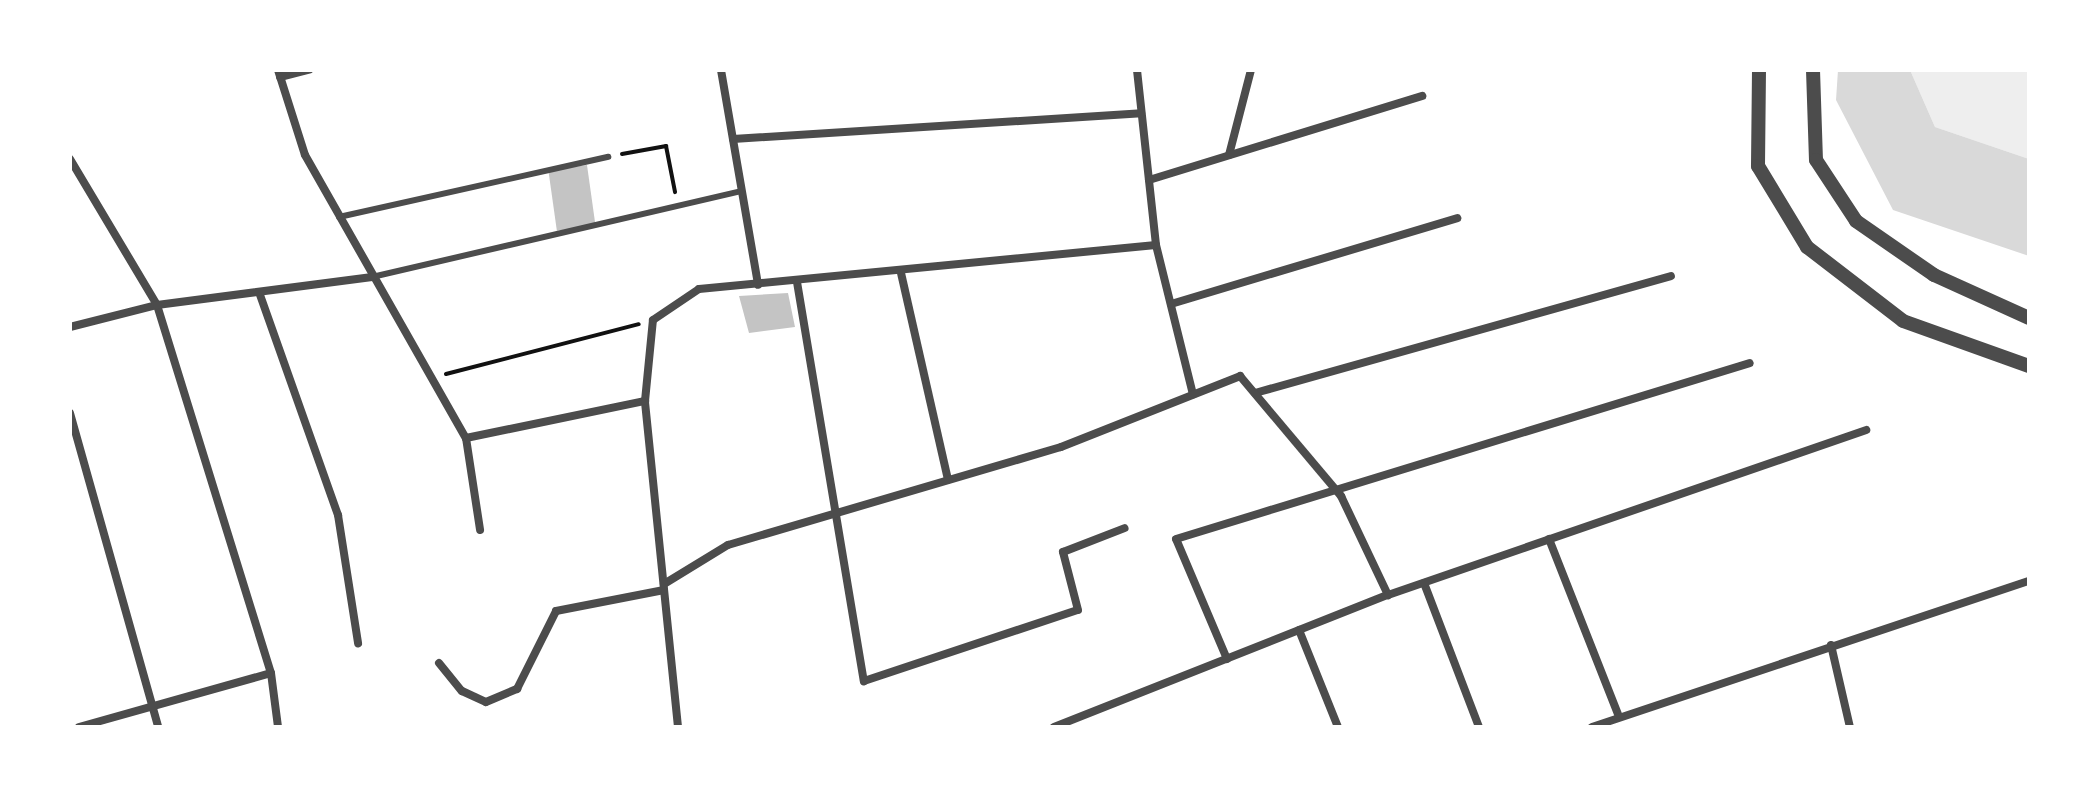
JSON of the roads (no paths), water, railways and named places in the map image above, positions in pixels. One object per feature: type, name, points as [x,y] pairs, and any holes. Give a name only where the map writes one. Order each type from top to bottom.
[{"type":"street","points":[[309,70],[279,74],[305,155],[428,378],[466,438],[480,530]]},
{"type":"street","points":[[721,70],[758,285]]},
{"type":"street","points":[[1137,70],[1156,245],[1193,394]]},
{"type":"street","points":[[1229,155],[1251,70]]},
{"type":"street","points":[[1759,70],[1758,166],[1807,247],[1903,321],[2029,366]]},
{"type":"street","points":[[1813,70],[1816,160],[1856,221],[1934,275],[2029,318]]},
{"type":"street","points":[[1149,180],[1422,96]]},
{"type":"street","points":[[733,139],[1141,113]]},
{"type":"street","points":[[70,159],[157,305],[271,673],[278,727]]},
{"type":"street","points":[[1171,304],[1457,218]]},
{"type":"street","points":[[678,727],[645,401],[653,320],[699,289],[901,273],[1156,245]]},
{"type":"street","points":[[901,273],[948,480]]},
{"type":"street","points":[[1255,393],[1671,276]]},
{"type":"street","points":[[70,327],[157,305],[372,277]]},
{"type":"street","points":[[797,282],[864,681],[1078,610],[1063,552],[1125,528]]},
{"type":"street","points":[[259,292],[338,515],[358,643]]},
{"type":"street","points":[[1227,659],[1176,539],[1335,487],[1750,363]]},
{"type":"street","points":[[439,663],[462,691],[486,702],[517,689],[556,611],[664,587],[728,545],[1061,447],[1240,376],[1335,487],[1388,595]]},
{"type":"street","points":[[466,438],[645,401]]},
{"type":"street","points":[[70,413],[155,703],[158,727]]},
{"type":"street","points":[[1054,727],[1388,595],[1866,430]]},
{"type":"street","points":[[1549,539],[1619,717]]},
{"type":"street","points":[[1592,727],[2029,581]]},
{"type":"street","points":[[1424,583],[1479,727]]},
{"type":"street","points":[[1299,630],[1338,727]]},
{"type":"street","points":[[1831,645],[1850,727]]},
{"type":"street","points":[[79,727],[155,703],[271,673]]},
{"type":"lane","points":[[339,217],[608,157]]},
{"type":"lane","points":[[372,277],[742,191]]},
{"type":"lane","points":[[1619,717],[1623,727]]}]
